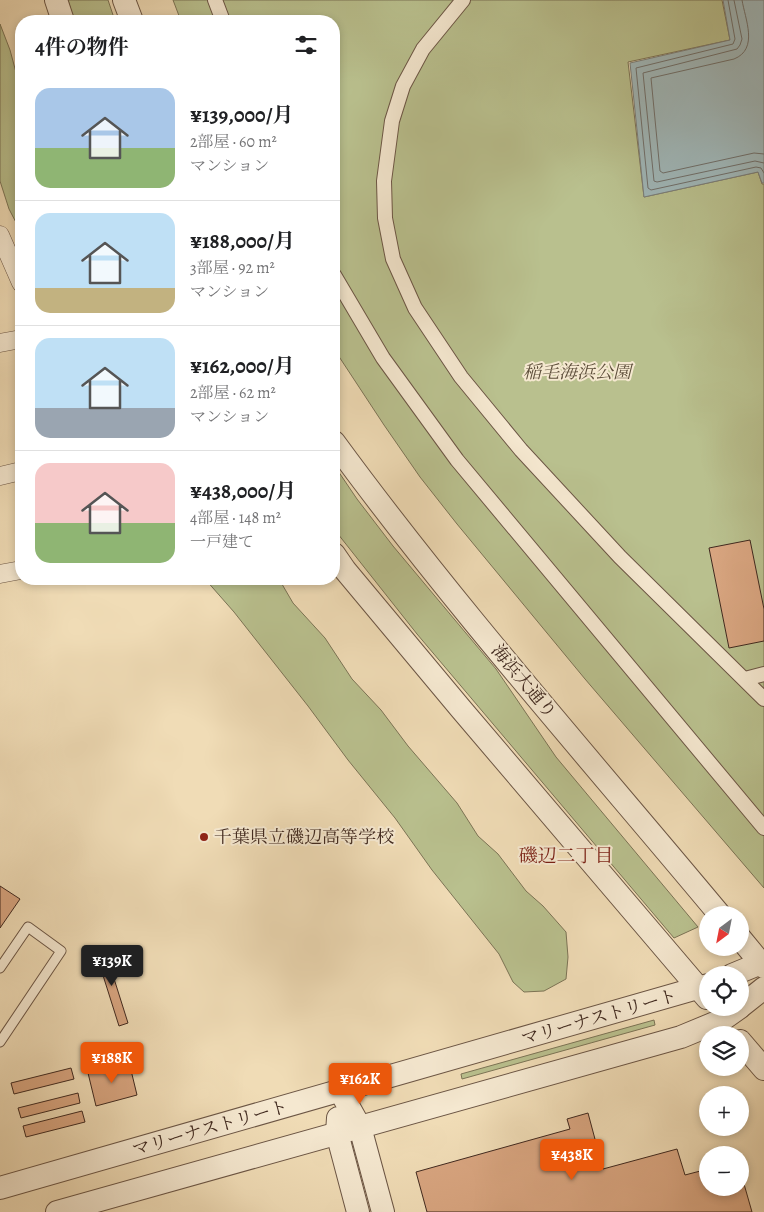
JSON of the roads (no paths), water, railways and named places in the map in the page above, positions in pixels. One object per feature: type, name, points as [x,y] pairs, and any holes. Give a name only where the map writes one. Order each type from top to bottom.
[{"type":"street","points":[[56,0],[62,15]]},
{"type":"street","points":[[124,0],[130,15]]},
{"type":"street","points":[[215,0],[221,15]]},
{"type":"street","points":[[463,0],[423,49],[403,86],[392,121],[384,181],[385,218],[393,259],[415,308],[461,377],[520,450],[620,557],[764,699]]},
{"type":"street","points":[[0,235],[15,269]]},
{"type":"street","points":[[340,285],[383,358],[457,460],[764,828]]},
{"type":"street","points":[[0,343],[15,340]]},
{"type":"street","name":"海浜大通り","points":[[340,450],[391,519],[712,906]]},
{"type":"street","points":[[0,476],[15,472]]},
{"type":"street","points":[[340,563],[460,709],[660,944],[699,985]]},
{"type":"street","points":[[0,574],[15,571]]},
{"type":"street","points":[[745,679],[764,674]]},
{"type":"street","points":[[749,948],[763,964],[749,969]]},
{"type":"street","points":[[749,1000],[764,988]]},
{"type":"street","name":"マリーナストリート","points":[[0,1188],[340,1091],[699,993]]},
{"type":"street","points":[[57,1212],[681,1037],[728,1016]]},
{"type":"street","points":[[749,1051],[764,1068]]},
{"type":"street","points":[[340,1091],[360,1127],[384,1212]]},
{"type":"street","points":[[340,1091],[337,1134],[358,1212]]},
{"type":"lane","points":[[0,968],[28,927],[61,951],[0,1042]]},
{"type":"water","points":[[723,0],[764,0],[764,183],[762,183],[758,172],[644,197],[630,63],[730,40]]},
{"type":"place","name":"千葉県立磯辺高等学校","points":[[204,837]]},
{"type":"district","name":"磯辺二丁目","points":[[566,855]]},
{"type":"park label","name":"稲毛海浜公園","points":[[577,372]]}]
